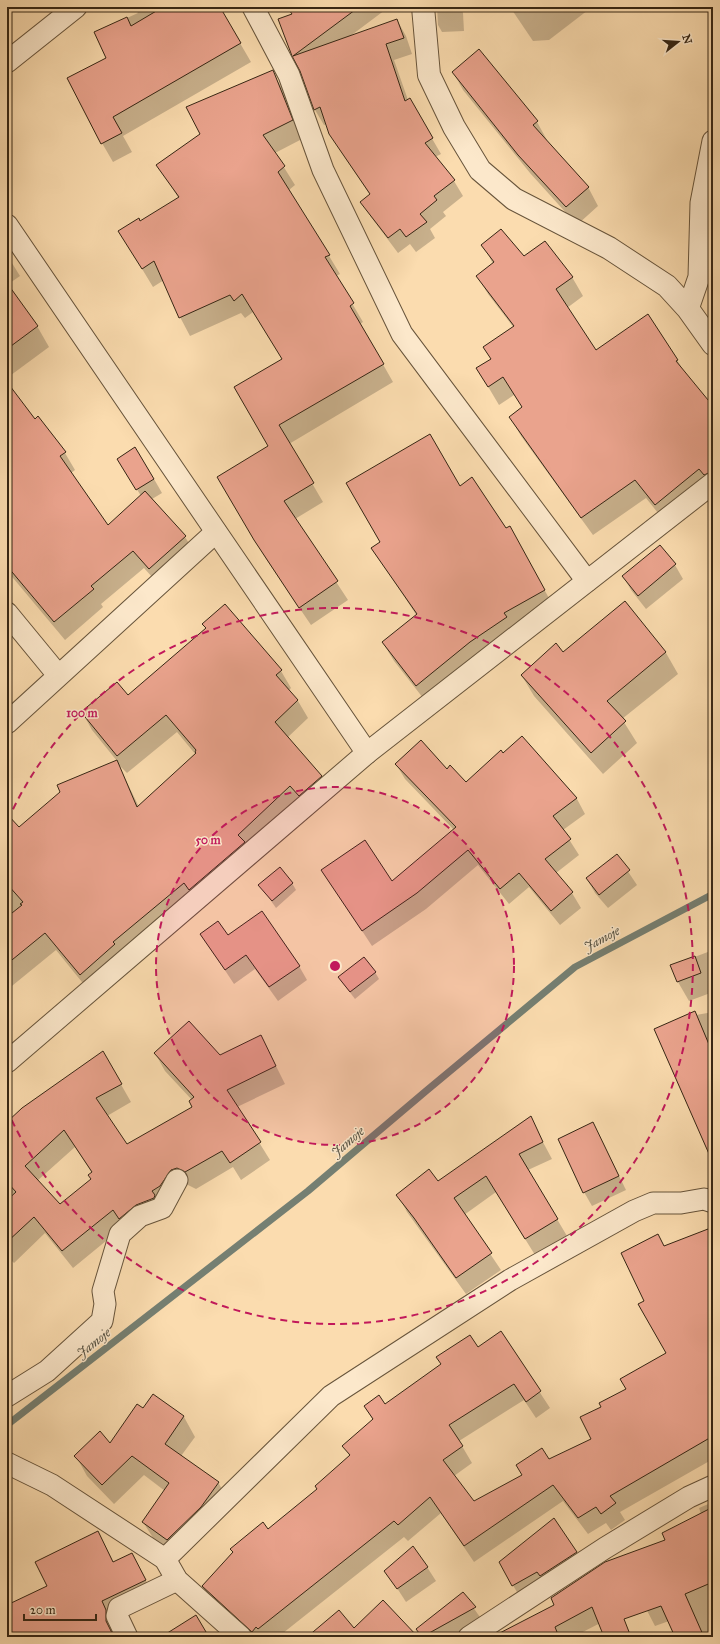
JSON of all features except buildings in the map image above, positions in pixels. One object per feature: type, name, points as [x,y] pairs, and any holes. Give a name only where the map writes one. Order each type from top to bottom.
[{"type":"street","points":[[7,62],[76,7]]},
{"type":"street","points":[[253,7],[289,75],[323,170],[402,334],[587,581]]},
{"type":"street","points":[[423,7],[429,75],[454,127],[480,170],[514,199],[609,248],[667,286],[688,309],[713,344]]},
{"type":"street","points":[[688,309],[699,277],[701,203],[713,141]]},
{"type":"street","points":[[7,225],[367,753]]},
{"type":"street","points":[[7,1062],[367,753],[713,483]]},
{"type":"street","points":[[7,723],[216,532]]},
{"type":"street","points":[[7,613],[58,675]]},
{"type":"street","points":[[7,1396],[47,1371],[102,1321],[105,1304],[103,1290],[120,1234],[140,1216],[162,1208],[177,1180]]},
{"type":"street","points":[[164,1559],[338,1391],[510,1280],[634,1211],[653,1203],[682,1203],[704,1199],[713,1202]]},
{"type":"street","points":[[7,1463],[52,1485],[164,1559],[177,1580],[241,1637]]},
{"type":"street","points":[[469,1637],[611,1544],[689,1498],[713,1486]]},
{"type":"street","points":[[127,1637],[117,1616],[119,1608],[177,1580]]},
{"type":"waterway","name":"Jamoje","points":[[7,1425],[308,1191],[575,967],[713,894]]}]
